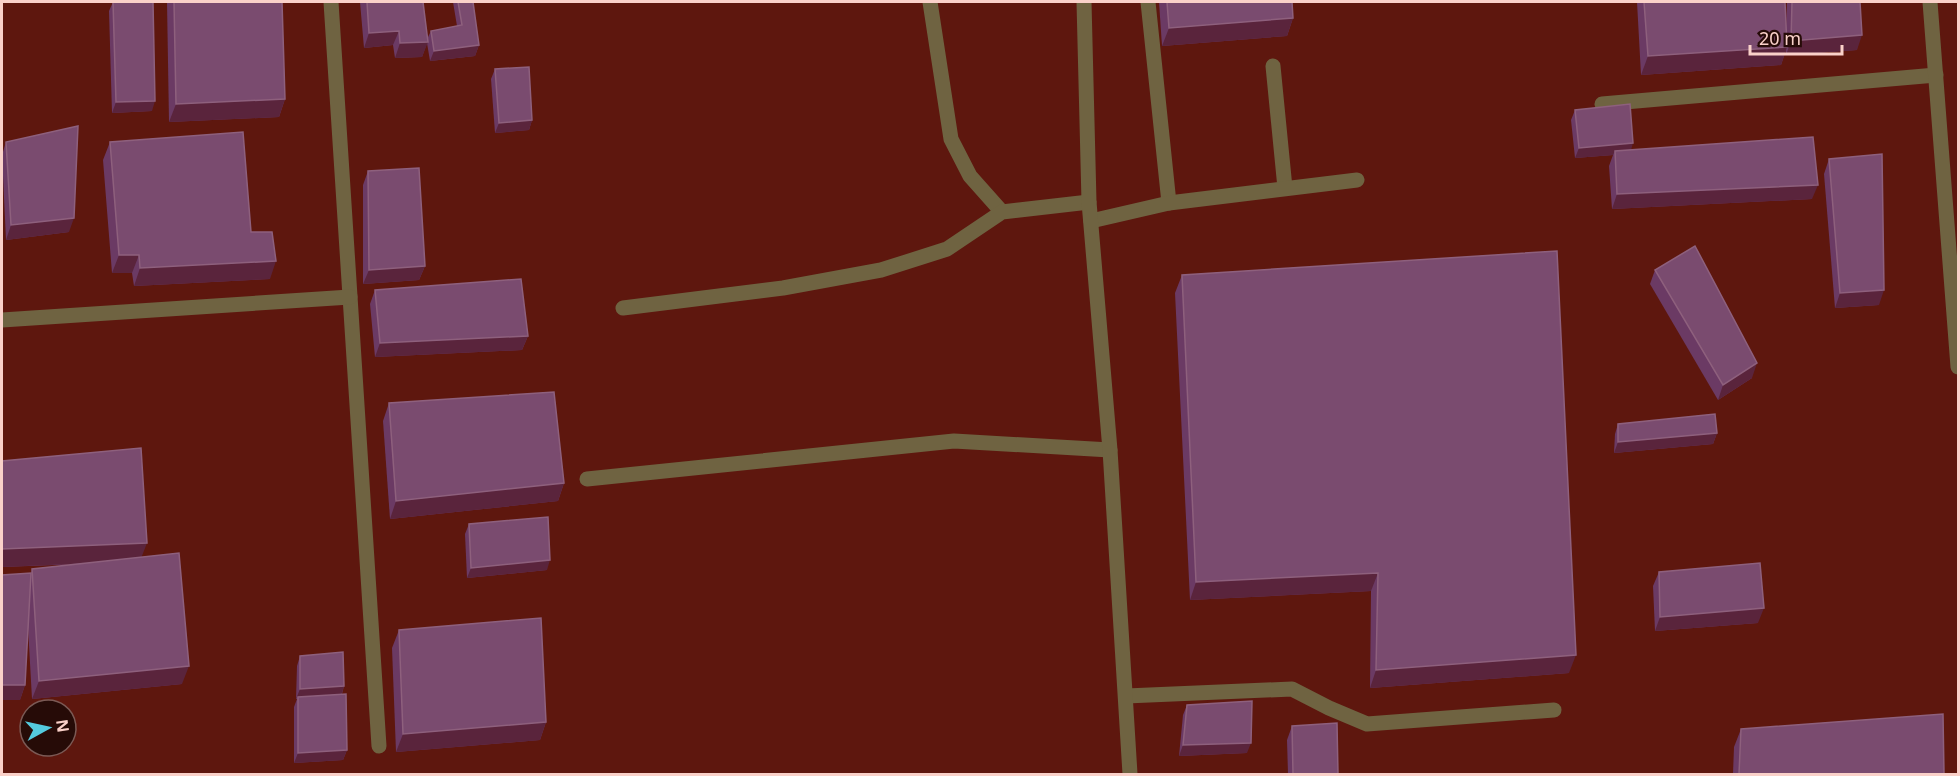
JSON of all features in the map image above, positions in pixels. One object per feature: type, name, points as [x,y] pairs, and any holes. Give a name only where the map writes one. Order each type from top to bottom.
[{"type":"street","points":[[331,2],[379,746]]},
{"type":"street","points":[[930,2],[951,139],[970,176],[1002,212]]},
{"type":"street","points":[[1084,2],[1089,202],[1110,450],[1130,774]]},
{"type":"street","points":[[1148,2],[1169,203]]},
{"type":"street","points":[[1930,2],[1959,368]]},
{"type":"street","points":[[1273,66],[1285,188]]},
{"type":"street","points":[[1602,104],[1936,75]]},
{"type":"street","points":[[1091,221],[1169,203],[1357,180]]},
{"type":"street","points":[[623,308],[783,288],[881,270],[947,249],[1002,212],[1089,202]]},
{"type":"street","points":[[2,320],[350,297]]},
{"type":"street","points":[[587,479],[954,441],[1110,450]]},
{"type":"street","points":[[1126,696],[1292,689],[1329,708],[1367,723],[1554,710]]},
{"type":"shaded area","points":[[2,2],[1958,2],[1958,774],[2,774]]},
{"type":"building","points":[[113,2],[153,2],[155,101],[116,102]]},
{"type":"building","points":[[174,2],[282,2],[285,99],[176,104]]},
{"type":"building","points":[[367,2],[423,2],[428,42],[400,43],[399,31],[369,33]]},
{"type":"building","points":[[458,2],[473,2],[479,45],[434,51],[431,31],[462,25]]},
{"type":"building","points":[[1167,2],[1292,2],[1293,18],[1169,28]]},
{"type":"building","points":[[1644,2],[1785,2],[1787,47],[1648,56]]},
{"type":"building","points":[[1792,2],[1860,2],[1862,35],[1791,41]]},
{"type":"building","points":[[529,67],[532,120],[499,123],[495,69]]},
{"type":"building","points":[[1630,104],[1633,143],[1579,148],[1575,110]]},
{"type":"building","points":[[78,126],[74,218],[11,225],[6,142]]},
{"type":"building","points":[[243,132],[251,232],[272,232],[276,261],[140,268],[139,255],[119,255],[110,142]]},
{"type":"building","points":[[1813,137],[1818,185],[1617,194],[1615,151]]},
{"type":"building","points":[[1882,154],[1884,290],[1840,293],[1829,159]]},
{"type":"building","points":[[419,168],[425,266],[369,270],[368,171]]},
{"type":"building","points":[[1695,246],[1757,363],[1723,385],[1655,270]]},
{"type":"building","points":[[1557,251],[1576,655],[1376,670],[1378,573],[1196,582],[1182,275]]},
{"type":"building","points":[[521,279],[528,336],[380,343],[375,290]]},
{"type":"building","points":[[554,392],[564,483],[396,501],[389,403]]},
{"type":"building","points":[[1715,414],[1717,433],[1618,442],[1618,424]]},
{"type":"building","points":[[141,448],[147,543],[2,549],[2,461]]},
{"type":"building","points":[[548,517],[550,560],[471,568],[469,524]]},
{"type":"building","points":[[179,553],[189,666],[39,681],[32,569]]},
{"type":"building","points":[[1760,563],[1764,608],[1660,617],[1659,572]]},
{"type":"building","points":[[31,573],[25,685],[2,685],[2,575]]},
{"type":"building","points":[[541,618],[546,722],[403,734],[399,630]]},
{"type":"building","points":[[343,652],[344,686],[300,689],[300,656]]},
{"type":"building","points":[[346,694],[347,750],[298,753],[298,697]]},
{"type":"building","points":[[1252,701],[1251,743],[1183,745],[1187,705]]},
{"type":"building","points":[[1943,714],[1944,774],[1739,774],[1741,729]]},
{"type":"building","points":[[1337,723],[1338,774],[1293,774],[1292,726]]}]
